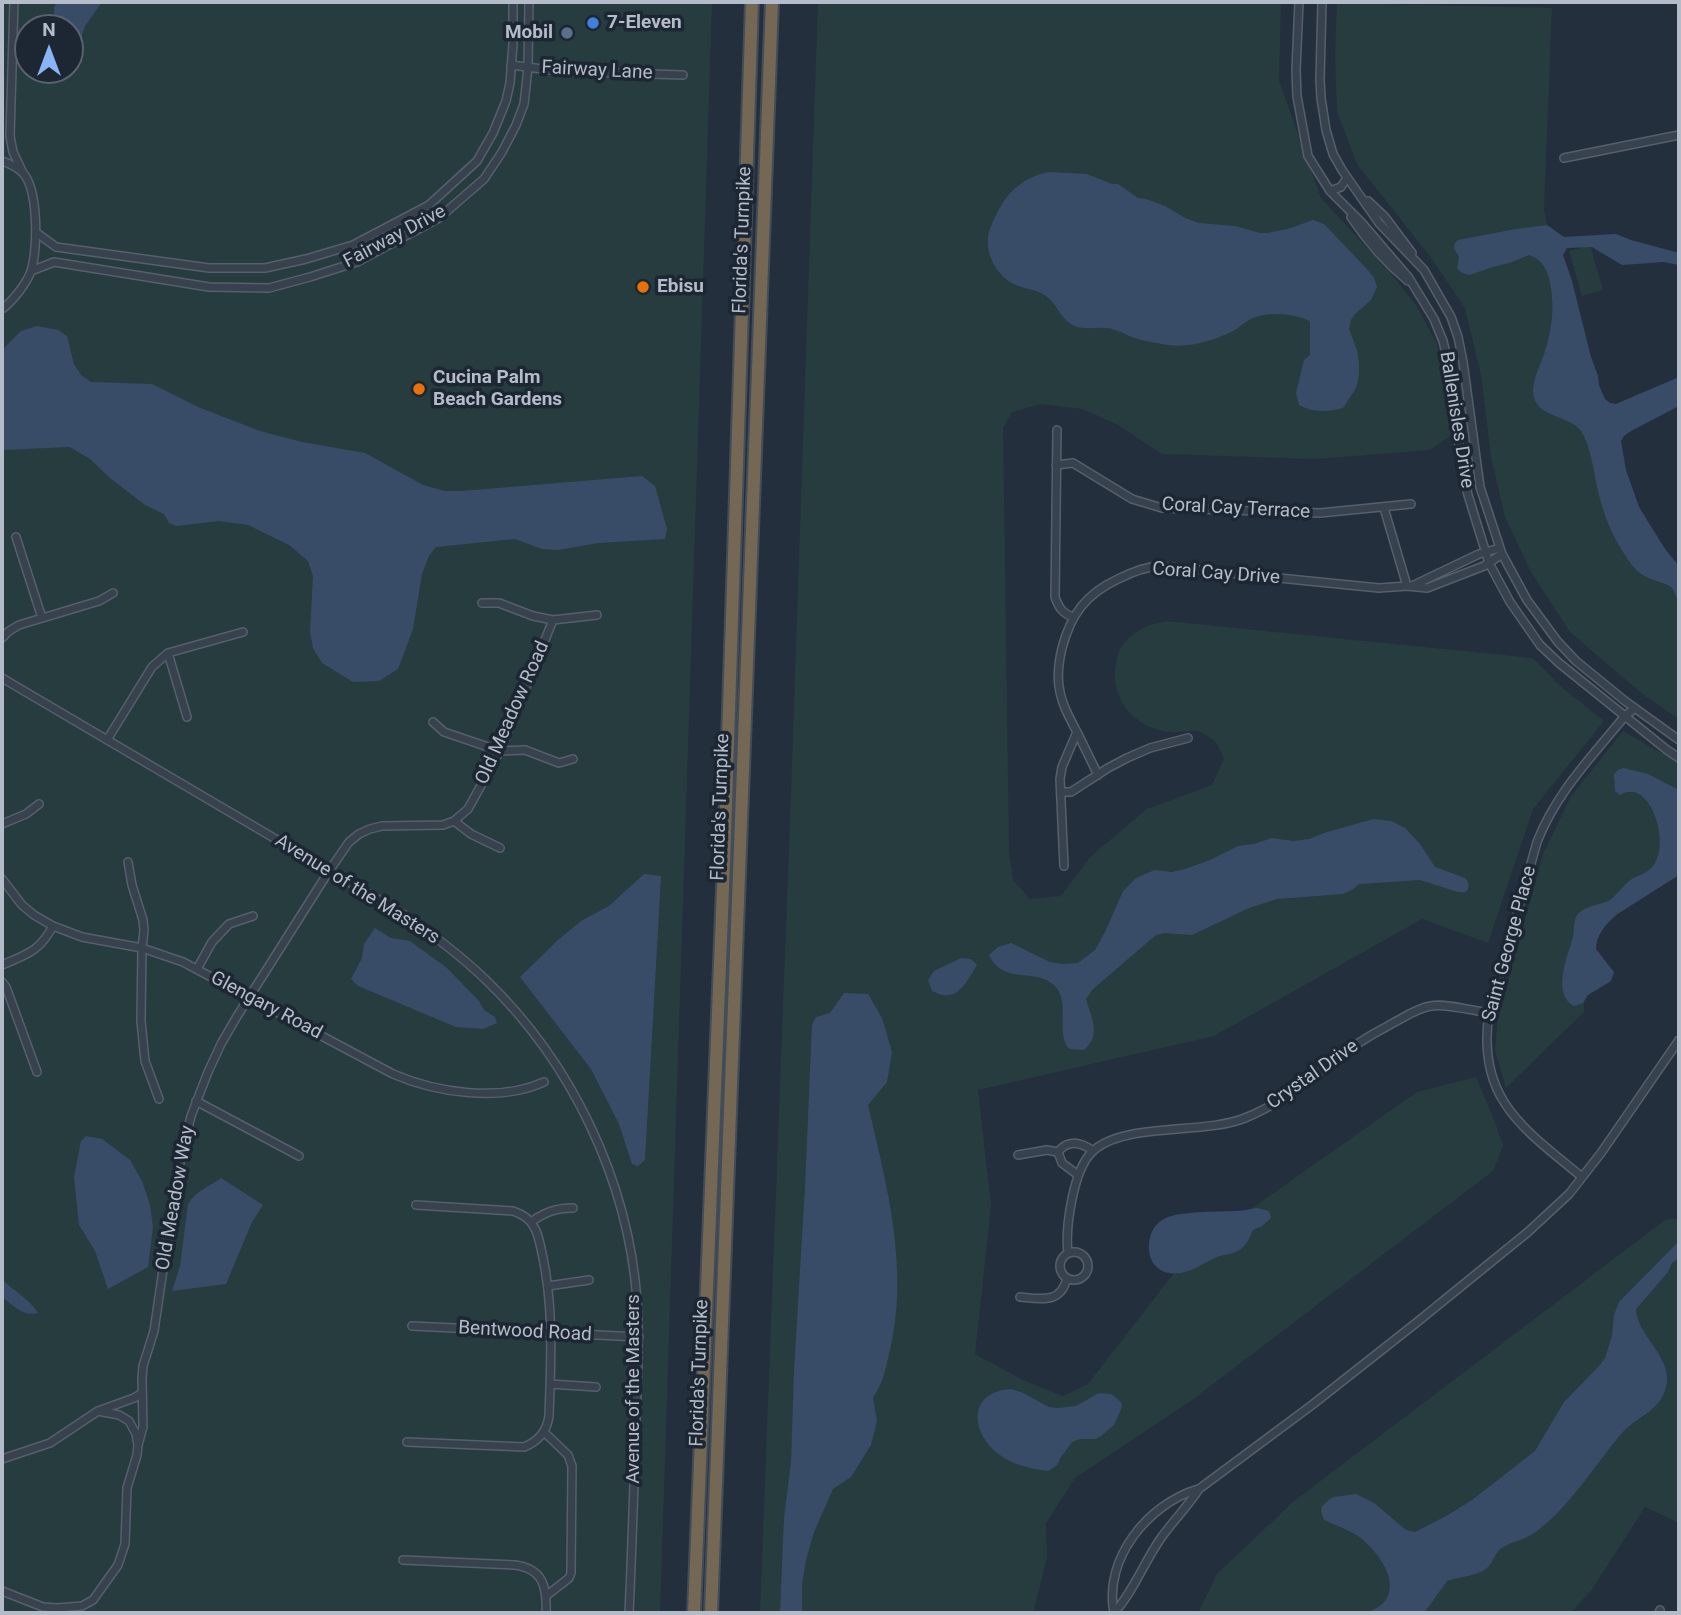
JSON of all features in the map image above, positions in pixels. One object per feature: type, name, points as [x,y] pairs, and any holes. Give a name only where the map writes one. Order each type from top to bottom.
[{"type":"highway","name":"Florida's Turnpike","points":[[694,1613],[724,850],[752,2]]},
{"type":"highway","name":"Florida's Turnpike","points":[[711,1613],[772,2]]},
{"type":"street","points":[[2,309],[10,303],[31,271],[37,233],[34,205],[27,180],[12,152],[10,136],[14,2]]},
{"type":"street","name":"Fairway Drive","points":[[37,233],[56,247],[209,268],[265,268],[353,245],[429,205],[477,161],[493,133],[506,101],[512,65],[513,2]]},
{"type":"street","name":"Fairway Drive","points":[[31,271],[54,262],[209,287],[269,288],[357,262],[439,218],[484,179],[516,125],[524,104],[528,68],[529,2]]},
{"type":"street","name":"Ballenisles Drive","points":[[1299,2],[1296,83],[1308,156],[1330,191],[1384,247],[1409,278],[1434,319],[1449,367],[1468,495],[1489,563],[1510,602],[1540,645],[1679,758]]},
{"type":"street","name":"Ballenisles Drive","points":[[1322,2],[1322,108],[1333,154],[1379,223],[1424,270],[1451,317],[1463,362],[1480,487],[1501,551],[1527,600],[1558,642],[1576,661],[1634,708],[1679,740]]},
{"type":"street","name":"Fairway Lane","points":[[512,65],[558,71],[683,75]]},
{"type":"street","points":[[1564,158],[1679,135]]},
{"type":"street","points":[[2,161],[22,172]]},
{"type":"street","points":[[1330,191],[1341,187],[1348,178]]},
{"type":"street","points":[[1356,189],[1385,217],[1424,270]]},
{"type":"street","points":[[1342,202],[1364,236],[1392,268],[1414,286]]},
{"type":"street","points":[[1384,247],[1394,238]]},
{"type":"street","points":[[1056,430],[1055,597],[1058,607],[1073,617]]},
{"type":"street","name":"Coral Cay Terrace","points":[[1056,465],[1073,463],[1132,499],[1162,508],[1320,513],[1411,504]]},
{"type":"street","points":[[1384,508],[1410,587]]},
{"type":"street","points":[[16,537],[42,618]]},
{"type":"street","name":"Coral Cay Drive","points":[[1410,587],[1485,552],[1501,551]]},
{"type":"street","name":"Coral Cay Drive","points":[[1098,775],[1061,700],[1058,674],[1065,638],[1073,617],[1086,600],[1102,586],[1136,570],[1159,566],[1379,588],[1427,588],[1489,563],[1501,551]]},
{"type":"street","points":[[2,638],[14,628],[99,601],[113,593]]},
{"type":"street","points":[[482,603],[499,603],[552,620],[597,615]]},
{"type":"street","name":"Old Meadow Road","points":[[454,821],[472,804],[500,751],[552,620]]},
{"type":"street","points":[[107,740],[152,667],[168,653],[243,632]]},
{"type":"street","points":[[168,653],[187,717]]},
{"type":"street","name":"Avenue of the Masters","points":[[2,678],[403,914],[429,932],[486,980],[516,1012],[561,1072],[586,1117],[607,1164],[628,1237],[633,1268],[639,1338],[629,1613]]},
{"type":"street","name":"Saint George Place","points":[[1582,1177],[1524,1129],[1503,1103],[1488,1059],[1487,1029],[1489,1013],[1543,826],[1566,788],[1634,708]]},
{"type":"street","points":[[433,722],[444,732],[500,751],[525,750],[559,763],[573,758]]},
{"type":"street","points":[[1064,866],[1061,773],[1077,732]]},
{"type":"street","points":[[1061,792],[1071,792],[1127,758],[1150,748],[1188,738]]},
{"type":"street","points":[[2,824],[26,814],[40,804]]},
{"type":"street","points":[[329,871],[349,842],[359,834],[382,826],[437,826],[454,821],[471,834],[500,848]]},
{"type":"street","points":[[128,862],[144,930],[142,1038],[145,1061],[159,1099]]},
{"type":"street","name":"Old Meadow Way","points":[[2,1591],[37,1606],[50,1608],[82,1605],[93,1600],[122,1556],[126,1532],[127,1488],[143,1427],[144,1366],[154,1331],[177,1175],[196,1101],[221,1044],[329,871]]},
{"type":"street","name":"Glengary Road","points":[[2,879],[22,905],[52,926],[82,937],[163,954],[197,969],[412,1082],[450,1090],[505,1093],[544,1082]]},
{"type":"street","points":[[197,969],[212,943],[229,923],[253,916]]},
{"type":"street","points":[[2,965],[38,948],[52,926]]},
{"type":"street","points":[[2,982],[37,1072]]},
{"type":"street","name":"Crystal Drive","points":[[1093,1151],[1103,1143],[1125,1135],[1217,1125],[1245,1118],[1285,1097],[1365,1039],[1418,1010],[1435,1005],[1489,1013]]},
{"type":"street","points":[[1114,1613],[1127,1599],[1161,1538],[1199,1489],[1312,1405],[1467,1282],[1569,1194],[1601,1153],[1679,1040]]},
{"type":"street","points":[[196,1101],[299,1156]]},
{"type":"street","points":[[1058,1152],[1062,1147],[1073,1143],[1084,1145],[1093,1151],[1084,1162],[1074,1188],[1068,1254]]},
{"type":"street","points":[[1018,1155],[1046,1150],[1058,1152]]},
{"type":"street","points":[[1058,1152],[1062,1163],[1078,1175]]},
{"type":"street","points":[[407,1442],[518,1448],[530,1445],[544,1432],[549,1416],[551,1333],[548,1286],[537,1234],[531,1222],[519,1213],[507,1210],[416,1205]]},
{"type":"street","points":[[531,1222],[557,1208],[573,1208]]},
{"type":"street","points":[[1077,1252],[1087,1261],[1088,1266],[1081,1278],[1068,1278],[1060,1268],[1062,1259],[1077,1252]]},
{"type":"street","points":[[1020,1297],[1054,1297],[1063,1289],[1068,1278]]},
{"type":"street","points":[[548,1286],[589,1280]]},
{"type":"street","name":"Bentwood Road","points":[[412,1326],[639,1338]]},
{"type":"street","points":[[550,1384],[596,1387]]},
{"type":"street","points":[[2,1459],[50,1443],[98,1410],[142,1393]]},
{"type":"street","points":[[98,1410],[119,1415],[129,1421],[138,1445]]},
{"type":"street","points":[[544,1432],[571,1460],[571,1573],[569,1578],[546,1596]]},
{"type":"street","points":[[1114,1613],[1112,1603],[1116,1573],[1136,1533],[1181,1494],[1199,1489]]},
{"type":"street","points":[[402,1560],[521,1566],[532,1570],[540,1579],[546,1596],[546,1613]]},
{"type":"green space","points":[[2,2],[712,2],[660,1613],[2,1613]]},
{"type":"green space","points":[[818,2],[1281,2],[1279,81],[1321,198],[1416,305],[1436,342],[1446,373],[1453,434],[1430,450],[1316,459],[1162,454],[1120,426],[1083,409],[1041,404],[1012,412],[1003,428],[1009,851],[1013,880],[1030,899],[1061,896],[1091,856],[1147,809],[1212,785],[1224,759],[1216,743],[1205,735],[1197,731],[1173,732],[1152,728],[1134,717],[1121,700],[1115,679],[1119,652],[1132,635],[1155,624],[1166,621],[1533,658],[1559,685],[1604,721],[1533,809],[1488,943],[1422,919],[1214,1036],[978,1090],[991,1206],[975,1354],[1025,1381],[1063,1396],[1088,1384],[1191,1251],[1417,1092],[1476,1077],[1503,1146],[1493,1171],[1192,1400],[1075,1478],[1046,1523],[1047,1558],[1033,1613],[760,1613]]},
{"type":"green space","points":[[1337,3],[1552,8],[1544,210],[1583,387],[1679,596],[1679,719],[1641,693],[1570,632],[1531,572],[1505,517],[1491,457],[1481,375],[1465,308],[1432,259],[1357,164],[1337,112]]},
{"type":"green space","points":[[1590,245],[1603,290],[1582,296],[1569,251]]},
{"type":"green space","points":[[1623,731],[1679,763],[1679,860],[1598,918],[1584,964],[1584,1012],[1506,1088],[1495,1051],[1498,1019],[1543,854],[1571,796]]},
{"type":"green space","points":[[1679,1218],[1679,1523],[1645,1507],[1593,1588],[1571,1613],[1198,1613],[1217,1574],[1294,1501],[1665,1220]]},
{"type":"water","points":[[56,2],[102,2],[84,29],[84,14],[54,14]]},
{"type":"water","points":[[1049,172],[1087,174],[1118,184],[1138,198],[1165,206],[1199,223],[1235,226],[1260,233],[1291,228],[1313,220],[1324,224],[1366,268],[1377,287],[1371,300],[1351,320],[1349,329],[1357,350],[1359,376],[1356,388],[1343,408],[1321,411],[1299,405],[1296,393],[1304,360],[1310,355],[1310,321],[1282,314],[1259,316],[1211,340],[1168,345],[1141,340],[1110,329],[1075,326],[1064,318],[1046,296],[1010,282],[999,272],[991,259],[989,231],[1001,205],[1018,186],[1032,177]]},
{"type":"water","points":[[1547,225],[1564,237],[1616,234],[1679,253],[1679,265],[1664,262],[1622,265],[1592,247],[1567,248],[1563,255],[1605,399],[1616,404],[1679,377],[1679,406],[1631,431],[1621,441],[1626,470],[1639,507],[1679,566],[1679,607],[1671,587],[1639,573],[1616,540],[1602,508],[1589,451],[1580,430],[1541,409],[1534,397],[1535,380],[1548,342],[1552,314],[1551,287],[1544,267],[1529,255],[1469,275],[1457,268],[1459,257],[1454,248],[1458,240]]},
{"type":"water","points":[[37,326],[58,330],[67,336],[74,364],[81,375],[91,382],[152,384],[198,407],[260,431],[302,442],[365,453],[423,485],[445,491],[642,476],[655,486],[667,529],[665,539],[598,543],[558,550],[542,549],[515,539],[436,547],[422,574],[413,629],[398,669],[379,681],[353,682],[322,663],[313,648],[310,632],[313,576],[308,561],[289,545],[248,525],[219,521],[176,526],[169,523],[164,514],[145,505],[90,459],[70,447],[2,450],[2,350],[21,331]]},
{"type":"water","points":[[1623,768],[1648,774],[1679,790],[1679,875],[1616,915],[1605,926],[1596,949],[1614,972],[1611,981],[1588,995],[1583,1003],[1574,1006],[1563,993],[1562,984],[1576,917],[1587,908],[1610,900],[1629,881],[1650,869],[1659,852],[1658,826],[1648,802],[1640,795],[1630,792],[1620,795],[1615,791],[1614,774]]},
{"type":"water","points":[[1373,819],[1391,821],[1405,828],[1420,844],[1435,867],[1465,878],[1468,885],[1466,892],[1420,880],[1359,884],[1343,894],[1277,899],[1249,908],[1192,935],[1156,935],[1093,989],[1086,999],[1094,1032],[1084,1050],[1069,1049],[1065,1042],[1062,1001],[1055,986],[1038,977],[1003,971],[989,955],[998,947],[1011,943],[1050,962],[1078,963],[1095,950],[1123,891],[1136,878],[1155,870],[1172,872],[1185,869],[1238,846],[1272,838],[1293,841],[1309,839]]},
{"type":"water","points":[[644,874],[661,876],[645,1160],[638,1166],[632,1164],[619,1124],[591,1069],[520,977],[558,940],[581,921],[609,906]]},
{"type":"water","points":[[375,928],[391,938],[410,941],[447,968],[479,1001],[484,1010],[495,1017],[497,1023],[483,1029],[456,1027],[358,986],[351,979],[362,958],[364,944]]},
{"type":"water","points":[[961,958],[971,959],[977,965],[964,985],[948,995],[932,991],[928,980],[934,971]]},
{"type":"water","points":[[844,993],[868,994],[882,1018],[892,1052],[887,1082],[868,1105],[894,1229],[897,1260],[895,1323],[885,1372],[873,1398],[877,1421],[871,1445],[851,1477],[833,1489],[814,1532],[802,1584],[802,1613],[780,1613],[784,1518],[791,1462],[812,1025],[816,1017],[830,1013]]},
{"type":"water","points":[[86,1136],[102,1139],[130,1160],[142,1181],[150,1205],[153,1227],[148,1267],[108,1289],[95,1251],[79,1225],[74,1177],[81,1141]]},
{"type":"water","points":[[221,1178],[263,1205],[252,1222],[226,1284],[172,1291],[180,1266],[188,1204]]},
{"type":"water","points":[[1257,1208],[1269,1211],[1271,1218],[1253,1230],[1246,1244],[1237,1252],[1217,1257],[1192,1270],[1179,1273],[1163,1271],[1153,1262],[1149,1247],[1150,1238],[1155,1226],[1163,1220],[1181,1214]]},
{"type":"water","points":[[1679,1241],[1679,1258],[1672,1263],[1668,1272],[1636,1309],[1641,1327],[1667,1372],[1665,1392],[1661,1400],[1622,1433],[1572,1497],[1550,1520],[1533,1534],[1500,1549],[1487,1568],[1447,1581],[1424,1613],[1367,1613],[1385,1601],[1390,1584],[1388,1574],[1365,1541],[1324,1520],[1322,1506],[1334,1497],[1356,1494],[1374,1503],[1406,1530],[1415,1532],[1472,1500],[1535,1451],[1564,1402],[1605,1358],[1619,1302]]},
{"type":"water","points":[[2,1279],[31,1303],[38,1313],[23,1312],[2,1297]]},
{"type":"water","points":[[1011,1389],[1049,1407],[1076,1406],[1099,1393],[1111,1394],[1121,1402],[1122,1407],[1114,1425],[1095,1439],[1072,1442],[1057,1465],[1048,1471],[1029,1468],[1000,1455],[983,1436],[979,1425],[980,1405],[987,1397]]},
{"type":"place","name":"7-Eleven","points":[[593,23]]},
{"type":"place","name":"Mobil","points":[[567,33]]},
{"type":"place","name":"Ebisu","points":[[643,287]]},
{"type":"place","name":"Cucina Palm Beach Gardens","points":[[419,389]]}]
